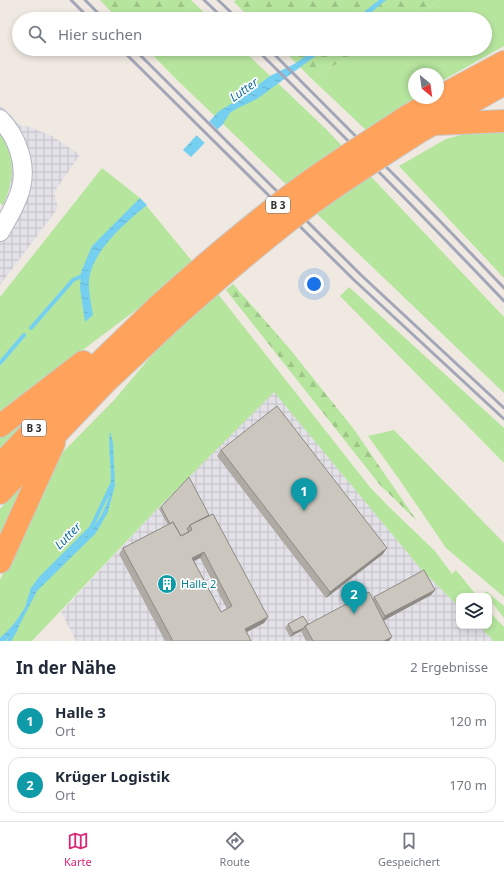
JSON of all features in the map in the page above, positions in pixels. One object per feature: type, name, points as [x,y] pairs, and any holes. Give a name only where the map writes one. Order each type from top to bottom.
[{"type":"highway","name":"B 3","points":[[0,493],[9,469],[69,392],[130,332],[165,312],[246,255],[300,212],[376,160],[419,125],[452,90],[504,62]]},
{"type":"highway","name":"B 3","points":[[419,125],[504,84]]},
{"type":"highway","name":"B 3","points":[[419,125],[504,121]]},
{"type":"highway","name":"B 3","points":[[9,469],[62,428],[106,382],[165,312]]},
{"type":"highway","points":[[0,426],[86,360],[130,332]]},
{"type":"highway","points":[[0,562],[62,428]]},
{"type":"street","points":[[0,119],[16,142],[21,157],[23,173],[21,188],[16,204],[0,232]]},
{"type":"shaded area","points":[[0,106],[6,110],[19,125],[30,127],[52,136],[80,155],[54,192],[58,208],[0,285],[0,210],[3,205],[0,203]]},
{"type":"shaded area","points":[[274,391],[421,569],[456,604],[456,629],[482,629],[494,641],[76,641],[61,612],[156,510]]},
{"type":"green space","points":[[100,0],[191,0],[193,2],[184,12],[111,12]]},
{"type":"green space","points":[[236,0],[440,0],[422,12],[244,12],[234,2]]},
{"type":"green space","points":[[440,0],[504,0],[504,46],[492,53],[492,12],[422,12]]},
{"type":"green space","points":[[193,2],[204,12],[184,12]]},
{"type":"green space","points":[[154,56],[249,56],[326,129],[504,317],[504,393]]},
{"type":"green space","points":[[289,56],[350,56],[312,79]]},
{"type":"green space","points":[[350,56],[486,56],[444,80],[444,68],[408,68],[408,104],[366,130],[312,79]]},
{"type":"green space","points":[[482,129],[504,129],[504,278],[399,166],[446,139]]},
{"type":"green space","points":[[0,134],[9,151],[12,169],[7,196],[3,205],[0,203]]},
{"type":"green space","points":[[102,168],[140,198],[192,261],[152,298],[0,412],[0,297]]},
{"type":"green space","points":[[233,284],[289,348],[353,428],[417,521],[380,485],[226,290]]},
{"type":"green space","points":[[349,287],[504,428],[504,463],[340,296]]},
{"type":"green space","points":[[218,294],[369,486],[435,551],[452,574],[456,570],[475,593],[456,593],[456,604],[421,569],[274,392],[156,510],[32,641],[0,641],[0,580],[49,475],[63,452],[115,399],[167,337]]},
{"type":"green space","points":[[54,394],[0,453],[0,438]]},
{"type":"green space","points":[[394,430],[504,543],[504,597],[446,548],[368,436]]},
{"type":"green space","points":[[30,475],[0,541],[0,509]]},
{"type":"green space","points":[[492,596],[504,606],[504,618],[492,603]]},
{"type":"green space","points":[[492,614],[504,627],[504,641],[494,641],[482,629],[492,629]]},
{"type":"water","points":[[379,0],[386,0],[371,12],[364,12]]},
{"type":"water","points":[[306,56],[315,56],[257,99],[230,113],[223,124],[191,157],[183,150],[218,112],[242,97],[270,76],[296,63]]},
{"type":"water","points":[[140,198],[147,205],[113,236],[99,254],[94,264],[90,274],[89,284],[93,315],[85,322],[80,288],[81,272],[92,246]]},
{"type":"water","points":[[110,431],[113,443],[115,485],[108,512],[96,533],[37,591],[18,628],[5,641],[0,641],[0,638],[14,624],[22,612],[33,587],[85,537],[100,517],[109,495],[111,479],[109,447]]},
{"type":"pier","points":[[208,120],[219,131],[206,144],[195,134]]},
{"type":"building","points":[[277,406],[387,548],[330,592],[221,450]]},
{"type":"building","points":[[189,477],[209,515],[190,525],[187,529],[189,532],[181,536],[173,522],[170,524],[161,507]]},
{"type":"building","name":"Halle 2","points":[[213,514],[268,617],[245,629],[251,641],[173,641],[123,548],[173,522],[181,536],[192,530],[190,525]],"holes":[[[204,552],[232,606],[221,612],[192,558]]]},
{"type":"building","points":[[424,570],[435,590],[385,616],[374,597]]},
{"type":"building","points":[[369,592],[392,637],[384,641],[313,641],[305,626]]},
{"type":"building","points":[[303,616],[308,624],[304,628],[293,633],[288,624]]},
{"type":"waterway","points":[[31,328],[73,280],[84,275]]},
{"type":"waterway","points":[[0,363],[24,335]]},
{"type":"waterway","name":"Lutter","points":[[32,590],[40,579],[91,528],[112,484]]},
{"type":"waterway","name":"Lutter","points":[[9,641],[16,629]]},
{"type":"railway","points":[[71,0],[83,12]]},
{"type":"railway","points":[[85,0],[97,12]]},
{"type":"railway","points":[[204,0],[217,12]]},
{"type":"railway","points":[[218,0],[231,12]]},
{"type":"railway","points":[[128,56],[354,280],[504,419]]},
{"type":"railway","points":[[141,56],[361,275],[504,408]]},
{"type":"railway","points":[[263,56],[443,237],[504,301]]},
{"type":"railway","points":[[276,56],[439,220],[504,288]]},
{"type":"place","name":"Halle 3","points":[[304,511]]},
{"type":"place","name":"Halle 2","points":[[167,584]]},
{"type":"place","name":"Krüger Logistik","points":[[354,614]]}]
